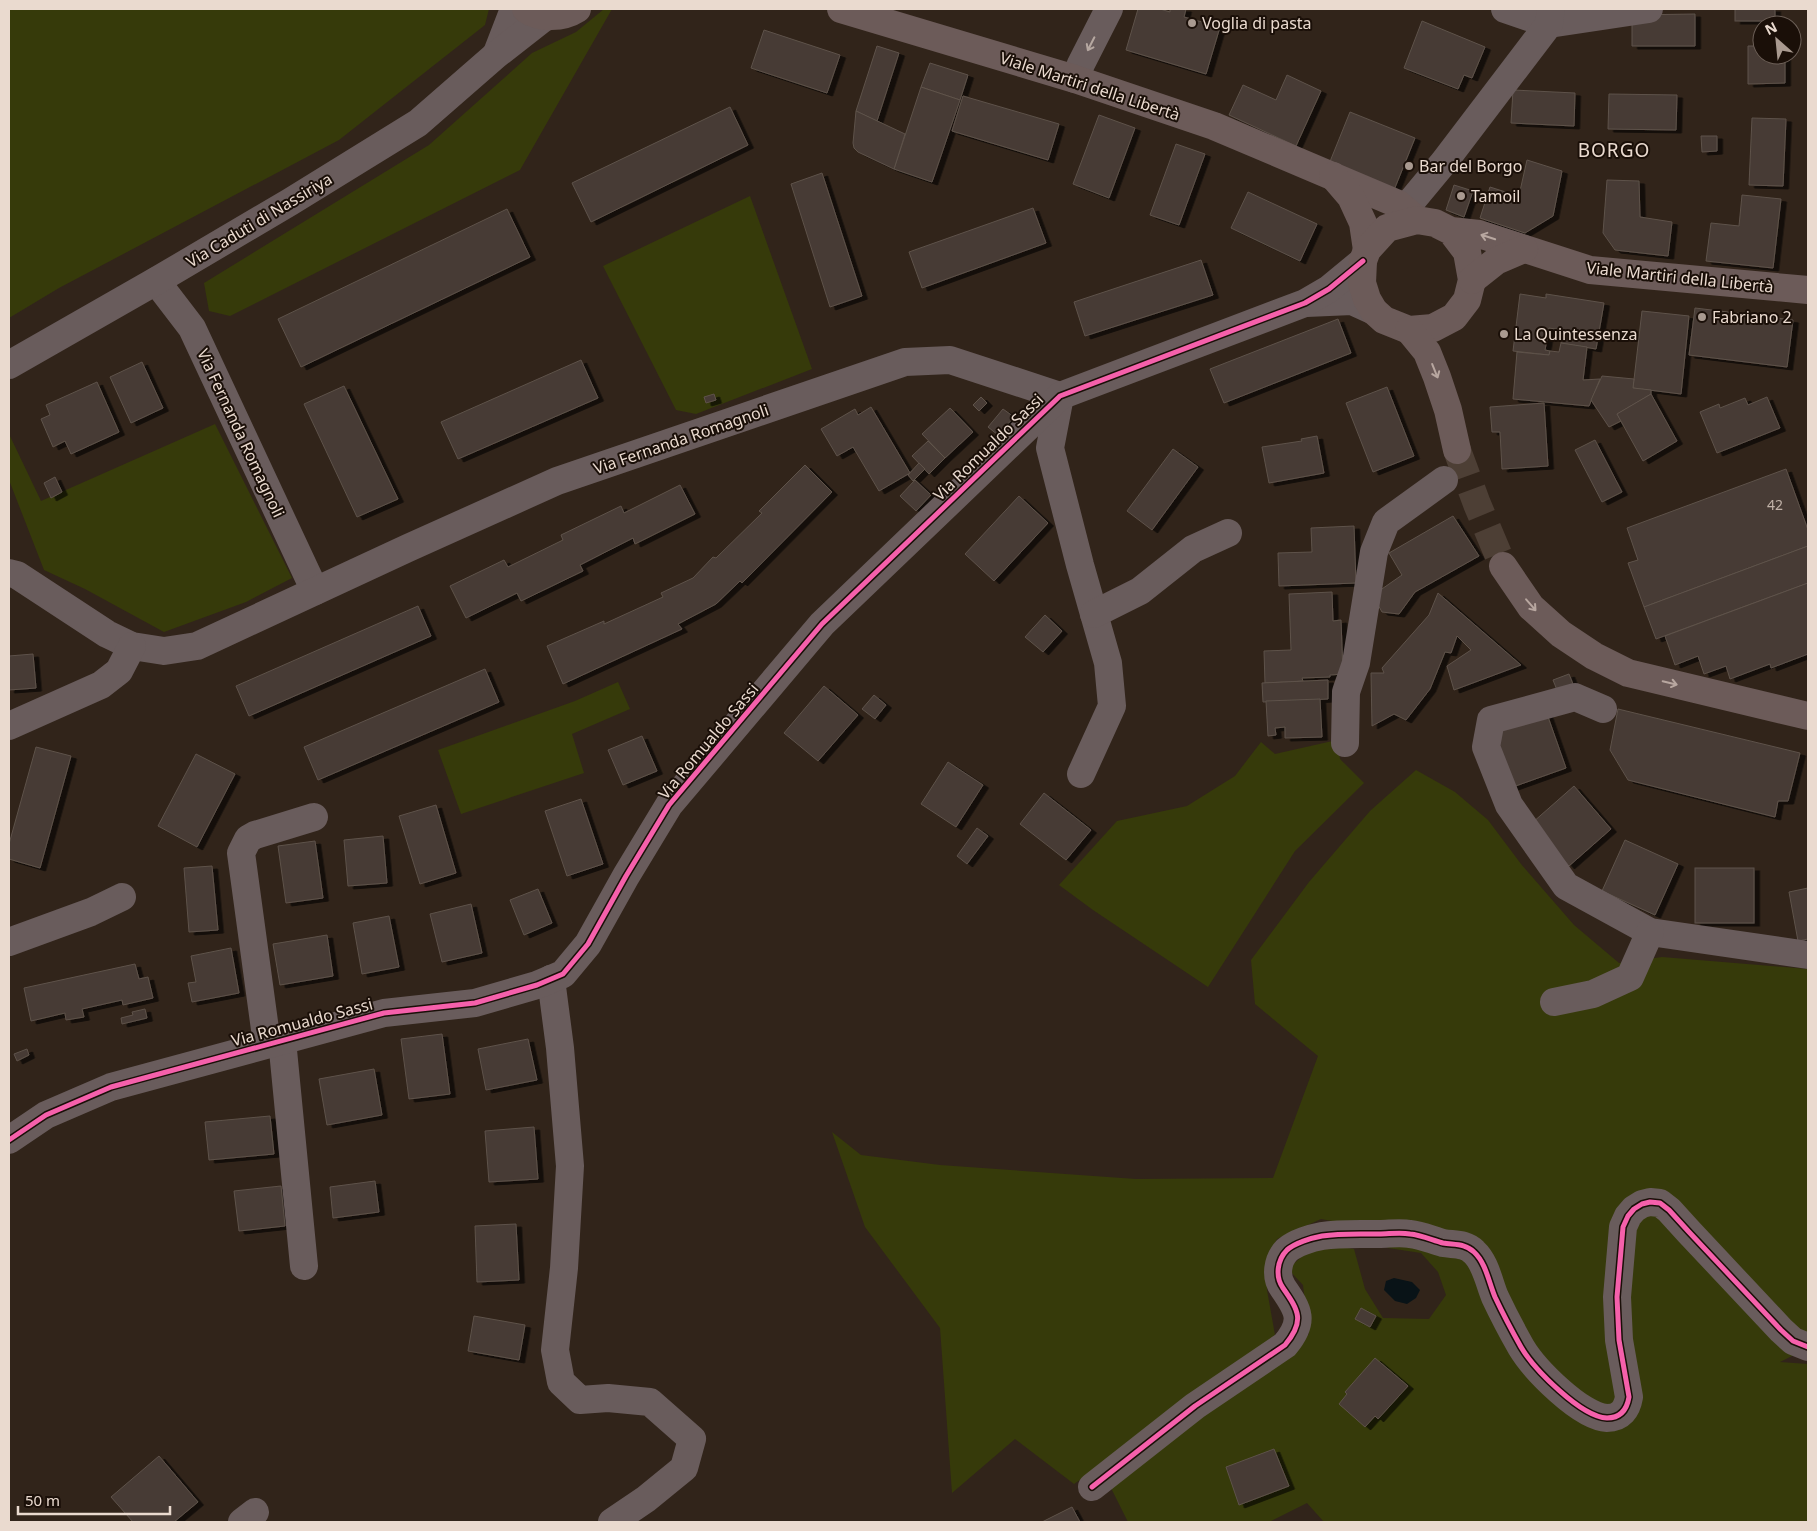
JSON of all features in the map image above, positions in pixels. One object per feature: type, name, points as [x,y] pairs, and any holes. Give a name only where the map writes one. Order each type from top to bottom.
[{"type":"main road","points":[[536,12],[561,16],[578,9]]},
{"type":"main road","name":"Viale Martiri della Libertà","points":[[841,9],[1076,79],[1214,126],[1398,204],[1411,215],[1451,231],[1478,234],[1590,270],[1808,290]]},
{"type":"main road","name":"Viale Martiri della Libertà","points":[[1333,176],[1351,197],[1363,224],[1365,255],[1362,283],[1367,300],[1374,311],[1384,320],[1409,330],[1433,328],[1454,316],[1467,300],[1472,280],[1468,252],[1451,231]]},
{"type":"main road","points":[[1365,255],[1388,228],[1411,215]]},
{"type":"main road","points":[[1472,280],[1496,261],[1524,249]]},
{"type":"main road","name":"Viale Martiri della Libertà","points":[[1409,330],[1427,352],[1448,410],[1457,450]]},
{"type":"main road","points":[[1503,566],[1531,607],[1561,634],[1594,656],[1628,673],[1808,716]]},
{"type":"street","name":"Via Caduti di Nassiriya","points":[[496,55],[514,9]]},
{"type":"street","points":[[1076,79],[1081,64],[1109,9]]},
{"type":"street","points":[[1505,9],[1550,16],[1649,9]]},
{"type":"street","name":"Via Caduti di Nassiriya","points":[[9,365],[290,202],[418,123],[496,55],[536,12]]},
{"type":"street","points":[[1411,215],[1444,162],[1550,16]]},
{"type":"street","name":"Via Romualdo Sassi","points":[[9,1140],[46,1115],[111,1087],[384,1013],[475,1003],[537,985],[563,974],[588,944],[669,805],[822,624],[1060,396],[1304,303],[1329,288],[1365,255]]},
{"type":"street","name":"Via Fernanda Romagnoli","points":[[156,281],[192,328],[315,591]]},
{"type":"street","name":"Via Romualdo Sassi","points":[[1304,303],[1352,301],[1374,311]]},
{"type":"street","name":"Via Fernanda Romagnoli","points":[[9,573],[17,575],[107,634],[132,646],[164,651],[197,646],[557,481],[905,362],[950,360],[1060,396]]},
{"type":"street","name":"Via Romualdo Sassi","points":[[1060,396],[1050,448],[1080,565],[1108,662],[1112,706],[1081,774]]},
{"type":"street","points":[[1345,743],[1346,692],[1356,663],[1374,552],[1386,522],[1444,480]]},
{"type":"street","points":[[1094,614],[1140,591],[1193,549],[1228,532]]},
{"type":"street","points":[[9,726],[101,685],[119,671],[132,646]]},
{"type":"street","points":[[1603,708],[1575,696],[1491,720],[1486,747],[1509,805],[1566,886],[1650,932],[1808,955]]},
{"type":"street","points":[[304,1266],[275,1042],[241,852],[248,839],[255,835],[314,817]]},
{"type":"street","points":[[9,942],[91,912],[122,897]]},
{"type":"street","points":[[1554,1002],[1593,994],[1630,977],[1650,932]]},
{"type":"street","points":[[551,979],[560,1048],[570,1166],[564,1268],[555,1350],[561,1382],[580,1400],[608,1398],[650,1402],[692,1439],[684,1468],[646,1500],[612,1522]]},
{"type":"street","points":[[1092,1487],[1194,1406],[1285,1345],[1297,1326],[1298,1315],[1295,1304],[1279,1279],[1280,1259],[1294,1245],[1322,1236],[1410,1234],[1466,1246],[1475,1252],[1481,1261],[1496,1298],[1522,1348],[1542,1374],[1587,1412],[1596,1416],[1610,1418],[1617,1416],[1628,1406],[1629,1397],[1619,1340],[1617,1297],[1623,1227],[1628,1216],[1642,1204],[1650,1202],[1660,1203],[1669,1210],[1781,1330],[1793,1341],[1808,1347]]},
{"type":"green space","points":[[9,9],[489,9],[485,25],[339,140],[59,288],[9,318]]},
{"type":"green space","points":[[604,9],[612,9],[520,170],[230,316],[209,311],[204,283],[429,145],[532,53],[576,32]]},
{"type":"green space","points":[[750,196],[812,369],[696,414],[676,410],[603,266]]},
{"type":"green space","points":[[215,424],[292,578],[246,602],[164,632],[85,589],[44,570],[9,480],[9,434],[41,501]]},
{"type":"green space","points":[[618,682],[630,709],[572,734],[584,773],[461,814],[438,750],[575,701]]},
{"type":"green space","points":[[1337,740],[1340,759],[1364,783],[1295,851],[1208,987],[1059,885],[1117,821],[1187,806],[1235,776],[1261,742],[1275,754]]},
{"type":"green space","points":[[1416,770],[1455,792],[1488,820],[1521,864],[1574,925],[1619,963],[1662,957],[1808,969],[1808,1348],[1780,1362],[1808,1364],[1808,1522],[1324,1522],[1307,1503],[1269,1522],[1128,1522],[1110,1486],[1202,1412],[1309,1334],[1303,1285],[1288,1269],[1317,1243],[1354,1249],[1365,1289],[1383,1318],[1429,1319],[1446,1295],[1438,1272],[1421,1253],[1388,1248],[1358,1226],[1321,1219],[1277,1239],[1268,1257],[1267,1290],[1275,1335],[1144,1436],[1074,1484],[1015,1439],[952,1493],[940,1328],[865,1227],[832,1132],[861,1155],[940,1165],[1136,1179],[1273,1178],[1318,1056],[1255,1004],[1251,960],[1309,882],[1370,811]]},
{"type":"shaded area","points":[[1394,1278],[1412,1282],[1420,1290],[1416,1298],[1407,1304],[1395,1301],[1384,1290],[1386,1281]]},
{"type":"building","points":[[1138,9],[1160,9],[1170,12],[1170,9],[1186,9],[1184,17],[1220,27],[1206,74],[1126,50]]},
{"type":"building","points":[[1735,9],[1775,9],[1775,15],[1752,15],[1752,21],[1735,21]]},
{"type":"building","points":[[1695,14],[1695,46],[1632,46],[1632,15]]},
{"type":"building","points":[[1422,21],[1485,47],[1472,78],[1464,75],[1458,89],[1404,68]]},
{"type":"building","points":[[764,30],[840,55],[827,93],[751,68]]},
{"type":"building","points":[[877,46],[899,53],[877,121],[856,111]]},
{"type":"building","points":[[1748,46],[1752,46],[1752,65],[1785,65],[1785,83],[1748,84]]},
{"type":"building","points":[[930,63],[968,75],[960,100],[921,87]]},
{"type":"building","points":[[1287,75],[1321,91],[1296,146],[1229,115],[1243,85],[1276,100]]},
{"type":"building","points":[[921,87],[960,100],[932,182],[894,169]]},
{"type":"building","points":[[1513,90],[1575,93],[1574,126],[1511,123]]},
{"type":"building","points":[[1609,94],[1677,95],[1676,130],[1608,129]]},
{"type":"building","points":[[963,96],[1059,124],[1048,160],[952,131]]},
{"type":"building","points":[[730,107],[748,145],[591,222],[572,183]]},
{"type":"building","points":[[856,111],[905,134],[894,169],[858,152],[854,148]]},
{"type":"building","points":[[1350,112],[1415,138],[1394,190],[1329,164]]},
{"type":"building","points":[[1099,115],[1135,128],[1109,198],[1073,184]]},
{"type":"building","points":[[1752,118],[1786,119],[1783,186],[1749,185]]},
{"type":"building","points":[[1701,136],[1717,136],[1717,151],[1702,152]]},
{"type":"building","points":[[1176,144],[1205,154],[1179,225],[1150,215]]},
{"type":"building","points":[[1527,160],[1562,171],[1553,216],[1525,233],[1480,218],[1490,187],[1515,195],[1520,191]]},
{"type":"building","points":[[822,173],[862,296],[830,307],[791,184]]},
{"type":"building","points":[[1607,180],[1639,181],[1640,217],[1672,222],[1668,256],[1615,250],[1603,233]]},
{"type":"building","points":[[1454,185],[1473,191],[1464,217],[1446,210]]},
{"type":"building","points":[[1248,192],[1317,224],[1300,261],[1231,228]]},
{"type":"building","points":[[1742,195],[1781,199],[1773,268],[1706,261],[1711,223],[1739,226]]},
{"type":"building","points":[[1033,208],[1046,243],[922,288],[909,252]]},
{"type":"building","points":[[507,209],[530,257],[301,367],[278,319]]},
{"type":"building","points":[[1201,260],[1213,295],[1085,336],[1074,302]]},
{"type":"building","points":[[1520,294],[1546,298],[1546,294],[1604,303],[1596,349],[1561,343],[1562,330],[1549,328],[1545,350],[1550,351],[1549,355],[1513,351]]},
{"type":"building","points":[[1695,308],[1793,320],[1787,367],[1689,355]]},
{"type":"building","points":[[1642,311],[1689,316],[1681,394],[1633,388]]},
{"type":"building","points":[[1338,319],[1351,353],[1224,403],[1210,369]]},
{"type":"building","points":[[1561,343],[1587,347],[1583,380],[1600,379],[1589,406],[1513,399],[1517,352],[1549,355],[1550,351],[1559,352]]},
{"type":"building","points":[[581,360],[598,398],[458,459],[441,422]]},
{"type":"building","points":[[142,362],[163,408],[131,423],[110,377]]},
{"type":"building","points":[[1602,376],[1634,379],[1633,388],[1651,390],[1651,394],[1617,414],[1621,421],[1609,427],[1591,400]]},
{"type":"building","points":[[97,382],[119,432],[71,454],[65,441],[53,447],[41,419],[50,415],[46,405]]},
{"type":"building","points":[[344,386],[398,499],[357,517],[304,404]]},
{"type":"building","points":[[1387,387],[1414,456],[1373,472],[1346,403]]},
{"type":"building","points":[[714,394],[716,400],[706,403],[704,397]]},
{"type":"building","points":[[1651,394],[1677,441],[1643,461],[1617,414]]},
{"type":"building","points":[[981,397],[987,403],[979,411],[973,405]]},
{"type":"building","points":[[1767,397],[1780,428],[1717,453],[1700,412],[1719,404],[1720,408],[1745,398],[1748,405]]},
{"type":"building","points":[[1544,403],[1548,466],[1502,469],[1500,432],[1492,432],[1490,407]]},
{"type":"building","points":[[871,407],[910,473],[879,491],[853,447],[837,456],[821,429],[855,409],[858,415]]},
{"type":"building","points":[[950,408],[973,432],[945,458],[922,434]]},
{"type":"building","points":[[1003,409],[1014,417],[998,435],[988,427]]},
{"type":"building","points":[[1317,436],[1324,473],[1269,483],[1262,447],[1302,441],[1301,439]]},
{"type":"building","points":[[1595,440],[1622,492],[1602,502],[1575,450]]},
{"type":"building","points":[[928,441],[945,458],[929,474],[912,456]]},
{"type":"building","points":[[1173,449],[1198,467],[1152,530],[1127,511]]},
{"type":"building","points":[[919,463],[925,469],[913,481],[908,475]]},
{"type":"building","points":[[805,465],[832,492],[742,583],[740,581],[716,604],[678,624],[682,629],[563,684],[547,646],[604,621],[604,624],[663,597],[661,593],[693,578],[713,557],[716,558],[762,513],[759,511]]},
{"type":"building","points":[[1786,469],[1808,530],[1808,546],[1644,607],[1628,563],[1638,560],[1627,528]]},
{"type":"building","points":[[55,477],[62,492],[51,498],[44,483]]},
{"type":"building","points":[[915,480],[931,495],[916,511],[900,496]]},
{"type":"building","points":[[680,485],[695,514],[635,544],[633,538],[580,565],[583,571],[521,601],[517,593],[466,618],[450,586],[504,560],[508,567],[563,540],[561,535],[621,506],[624,513]]},
{"type":"building","points":[[1019,496],[1048,523],[994,581],[965,554]]},
{"type":"building","points":[[1453,516],[1479,556],[1415,592],[1399,614],[1382,612],[1377,603],[1379,591],[1402,575],[1389,553]]},
{"type":"building","points":[[1354,526],[1356,583],[1279,586],[1278,553],[1312,552],[1311,528]]},
{"type":"building","points":[[1808,546],[1808,583],[1656,639],[1644,607]]},
{"type":"building","points":[[1808,583],[1808,654],[1771,668],[1770,664],[1730,679],[1726,666],[1704,674],[1698,656],[1675,665],[1665,636]]},
{"type":"building","points":[[1332,592],[1333,621],[1341,620],[1343,674],[1330,675],[1330,677],[1302,678],[1303,681],[1265,683],[1264,651],[1291,650],[1289,594]]},
{"type":"building","points":[[1438,593],[1521,665],[1454,690],[1447,666],[1471,650],[1457,636],[1451,653],[1445,652],[1430,689],[1406,720],[1394,714],[1372,726],[1371,673],[1384,673],[1382,668],[1429,615]]},
{"type":"building","points":[[418,606],[431,636],[249,716],[236,686]]},
{"type":"building","points":[[1045,615],[1062,631],[1043,652],[1025,637]]},
{"type":"building","points":[[33,654],[36,688],[9,690],[9,656]]},
{"type":"building","points":[[485,669],[499,702],[318,780],[304,747]]},
{"type":"building","points":[[1569,674],[1573,684],[1557,690],[1553,680]]},
{"type":"building","points":[[1328,680],[1328,699],[1263,702],[1262,683]]},
{"type":"building","points":[[824,686],[858,715],[818,761],[784,733]]},
{"type":"building","points":[[874,695],[886,705],[875,719],[862,709]]},
{"type":"building","points":[[1320,699],[1322,737],[1285,738],[1285,727],[1275,728],[1276,735],[1268,736],[1266,701]]},
{"type":"building","points":[[1618,709],[1800,753],[1788,801],[1778,801],[1775,817],[1628,780],[1610,750]]},
{"type":"building","points":[[1547,714],[1566,768],[1510,788],[1491,734]]},
{"type":"building","points":[[642,736],[657,771],[623,785],[608,750]]},
{"type":"building","points":[[36,747],[71,756],[40,868],[9,859],[9,844]]},
{"type":"building","points":[[196,754],[235,774],[197,847],[158,826]]},
{"type":"building","points":[[948,762],[983,785],[956,827],[921,804]]},
{"type":"building","points":[[1574,786],[1611,829],[1569,866],[1532,823]]},
{"type":"building","points":[[1044,793],[1091,830],[1066,860],[1020,824]]},
{"type":"building","points":[[581,799],[603,864],[567,876],[545,811]]},
{"type":"building","points":[[436,805],[456,873],[420,884],[399,816]]},
{"type":"building","points":[[977,828],[988,836],[967,864],[957,856]]},
{"type":"building","points":[[383,836],[387,883],[348,886],[344,840]]},
{"type":"building","points":[[1625,840],[1678,864],[1655,915],[1602,891]]},
{"type":"building","points":[[315,841],[323,898],[286,903],[278,846]]},
{"type":"building","points":[[212,866],[218,930],[189,932],[184,868]]},
{"type":"building","points":[[1695,868],[1754,868],[1754,923],[1695,923]]},
{"type":"building","points":[[1808,888],[1808,939],[1798,941],[1789,892]]},
{"type":"building","points":[[538,889],[552,923],[524,935],[510,900]]},
{"type":"building","points":[[471,904],[482,953],[442,962],[430,914]]},
{"type":"building","points":[[389,916],[399,967],[362,974],[353,923]]},
{"type":"building","points":[[327,935],[333,976],[280,985],[273,944]]},
{"type":"building","points":[[231,948],[239,993],[192,1002],[188,983],[196,982],[191,956]]},
{"type":"building","points":[[135,964],[139,979],[148,977],[153,998],[123,1005],[122,1000],[82,1009],[84,1017],[66,1020],[65,1013],[31,1021],[24,988]]},
{"type":"building","points":[[145,1009],[147,1018],[122,1024],[121,1018],[133,1015],[132,1012]]},
{"type":"building","points":[[442,1034],[450,1094],[409,1099],[401,1039]]},
{"type":"building","points":[[528,1039],[537,1080],[486,1090],[478,1049]]},
{"type":"building","points":[[27,1049],[29,1055],[17,1061],[14,1054]]},
{"type":"building","points":[[374,1069],[382,1115],[327,1125],[319,1079]]},
{"type":"building","points":[[270,1116],[274,1154],[209,1160],[205,1122]]},
{"type":"building","points":[[534,1127],[538,1179],[489,1182],[485,1131]]},
{"type":"building","points":[[375,1181],[379,1212],[333,1218],[330,1187]]},
{"type":"building","points":[[281,1186],[285,1226],[239,1231],[234,1191]]},
{"type":"building","points":[[516,1224],[519,1280],[477,1282],[475,1226]]},
{"type":"building","points":[[1361,1308],[1376,1316],[1370,1327],[1355,1319]]},
{"type":"building","points":[[474,1316],[525,1325],[519,1360],[468,1351]]},
{"type":"building","points":[[1375,1358],[1408,1386],[1378,1419],[1375,1416],[1365,1427],[1339,1404],[1347,1394],[1345,1392]]},
{"type":"building","points":[[1274,1449],[1289,1486],[1239,1505],[1226,1467]]},
{"type":"building","points":[[159,1456],[198,1502],[174,1522],[133,1522],[111,1497]]},
{"type":"building","points":[[1072,1507],[1080,1522],[1042,1522]]},
{"type":"tunnel","points":[[1457,450],[1503,566]]},
{"type":"cycle path","points":[[9,1140],[46,1115],[111,1087],[384,1013],[475,1003],[537,985],[563,974],[588,944],[669,805],[822,624],[1060,396],[1305,303],[1329,289],[1363,261]]},
{"type":"cycle path","points":[[1092,1487],[1195,1406],[1285,1345],[1295,1329],[1298,1316],[1293,1303],[1280,1284],[1279,1264],[1290,1247],[1322,1236],[1406,1233],[1471,1249],[1482,1262],[1498,1303],[1527,1356],[1559,1390],[1584,1410],[1596,1416],[1612,1418],[1620,1415],[1627,1405],[1629,1397],[1619,1340],[1617,1297],[1623,1227],[1628,1216],[1642,1204],[1650,1202],[1660,1203],[1669,1210],[1781,1330],[1793,1341],[1808,1347]]},
{"type":"place","name":"Voglia di pasta","points":[[1192,23]]},
{"type":"place","name":"Bar del Borgo","points":[[1409,166]]},
{"type":"place","name":"Tamoil","points":[[1461,196]]},
{"type":"place","name":"Fabriano 2","points":[[1702,317]]},
{"type":"place","name":"La Quintessenza","points":[[1504,334]]},
{"type":"district","name":"BORGO","points":[[1614,150]]}]
